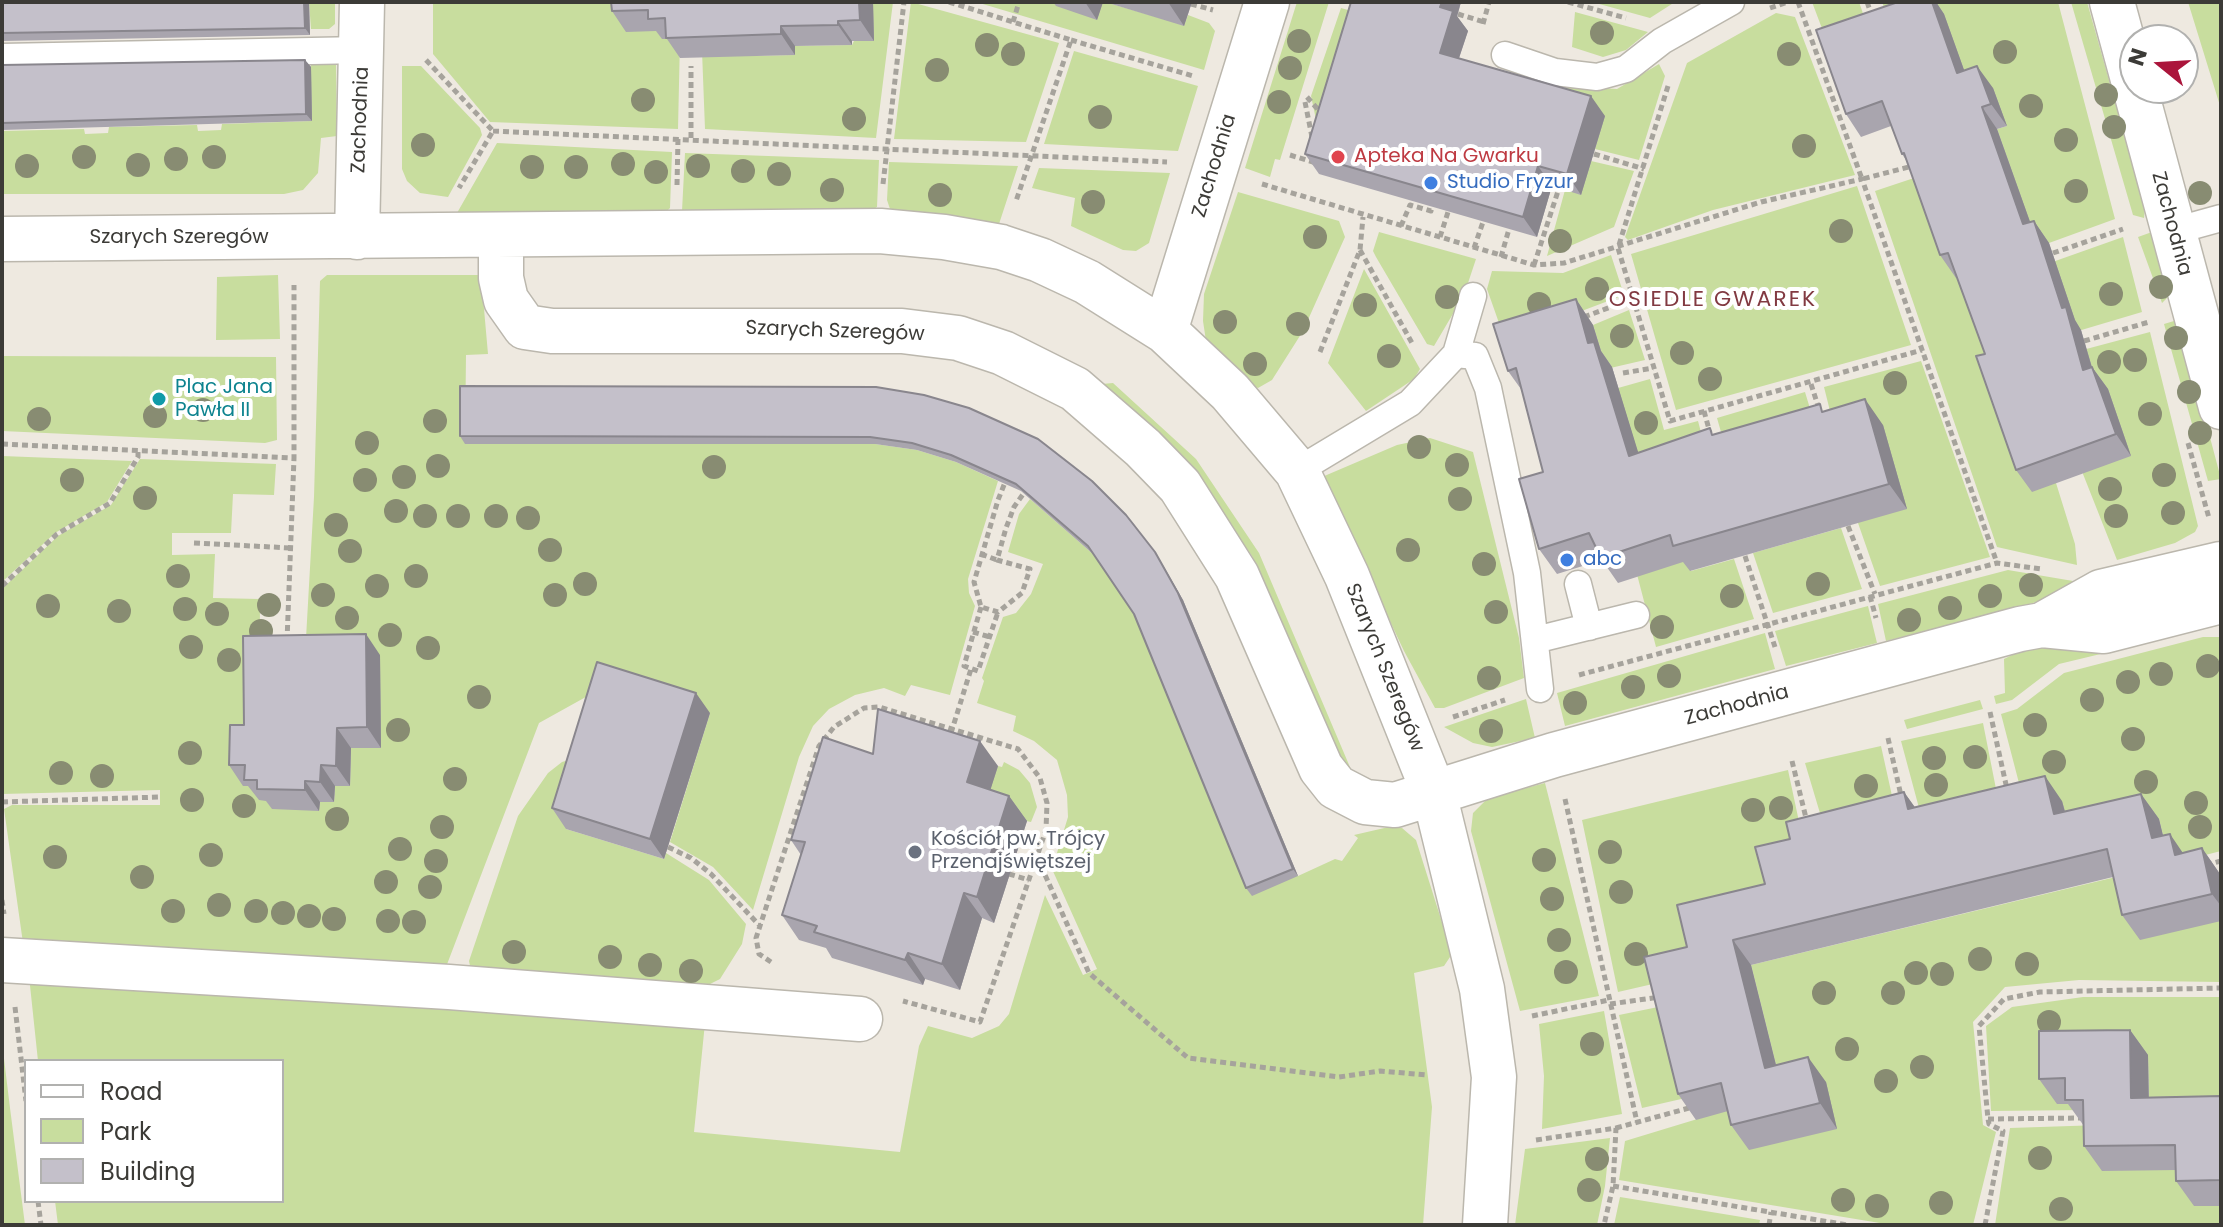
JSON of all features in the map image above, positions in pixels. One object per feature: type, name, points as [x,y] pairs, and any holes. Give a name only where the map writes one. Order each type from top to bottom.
[{"type":"street","name":"Zachodnia","points":[[357,237],[362,2]]},
{"type":"street","name":"Zachodnia","points":[[1165,331],[1267,2]]},
{"type":"street","name":"Zachodnia","points":[[2112,2],[2119,28]]},
{"type":"street","name":"Zachodnia","points":[[2139,104],[2221,407]]},
{"type":"street","name":"Szarych Szeregów","points":[[2,239],[501,237],[692,230],[880,231],[944,237],[1001,247],[1040,260],[1087,282],[1165,331],[1230,392],[1297,471],[1347,576],[1434,793],[1482,989],[1494,1077],[1485,1225]]},
{"type":"street","name":"Szarych Szeregów","points":[[501,237],[501,278],[506,300],[525,327],[552,331],[902,331],[958,338],[1003,353],[1062,381],[1097,406],[1143,448],[1180,486],[1213,533],[1237,576],[1321,768],[1336,787],[1348,796],[1378,804],[1395,805],[1434,793]]},
{"type":"street","name":"Zachodnia","points":[[1434,793],[1554,755],[2042,625],[2101,592],[2221,564]]},
{"type":"street","name":"Zachodnia","points":[[2042,625],[2104,631],[2221,601]]},
{"type":"street","points":[[2,960],[878,1009]]},
{"type":"lane","points":[[1505,55],[1555,72],[1597,77],[1626,69],[1662,41],[1731,2]]},
{"type":"lane","points":[[2,57],[363,50]]},
{"type":"lane","points":[[2174,231],[2221,218]]},
{"type":"lane","points":[[1297,471],[1410,403],[1456,354],[1473,296]]},
{"type":"lane","points":[[1456,354],[1475,356],[1488,388],[1514,501],[1540,689]]},
{"type":"lane","points":[[1578,584],[1589,627]]},
{"type":"lane","points":[[1535,640],[1636,615]]},
{"type":"path","points":[[886,147],[904,2]]},
{"type":"path","points":[[949,2],[1206,80]]},
{"type":"path","points":[[1013,22],[1019,2]]},
{"type":"path","points":[[1568,2],[1635,20]]},
{"type":"path","points":[[1798,2],[1997,563]]},
{"type":"path","points":[[1867,2],[1874,23]]},
{"type":"path","points":[[1191,4],[1206,8]]},
{"type":"path","points":[[1458,14],[1484,22]]},
{"type":"path","points":[[1014,208],[1071,40]]},
{"type":"path","points":[[426,60],[493,131],[1031,153],[1183,163]]},
{"type":"path","points":[[691,66],[691,138]]},
{"type":"path","points":[[1671,77],[1618,248],[1670,421],[1811,384],[1922,350]]},
{"type":"path","points":[[1290,155],[1319,164],[1306,100],[1329,121],[1333,109]]},
{"type":"path","points":[[457,193],[493,131]]},
{"type":"path","points":[[1594,154],[1644,169]]},
{"type":"path","points":[[1265,185],[1534,265],[1564,263],[1761,202],[1913,166]]},
{"type":"path","points":[[1534,265],[1559,188]]},
{"type":"path","points":[[1401,226],[1410,205],[1431,211],[1432,207]]},
{"type":"path","points":[[1440,237],[1448,212]]},
{"type":"path","points":[[1320,352],[1360,250],[1363,216]]},
{"type":"path","points":[[1474,248],[1483,222]]},
{"type":"path","points":[[2053,253],[2127,227]]},
{"type":"path","points":[[1501,257],[1509,229]]},
{"type":"path","points":[[1360,250],[1433,379]]},
{"type":"path","points":[[286,656],[294,458],[294,284]]},
{"type":"path","points":[[1577,319],[1635,298]]},
{"type":"path","points":[[2084,341],[2154,321]]},
{"type":"path","points":[[1623,373],[1654,367]]},
{"type":"path","points":[[1811,384],[1821,417]]},
{"type":"path","points":[[1704,411],[1713,441]]},
{"type":"path","points":[[981,554],[997,560],[1030,569],[1022,593],[998,612],[978,671],[964,666],[981,607],[974,582],[981,554],[998,500],[1022,440],[1050,456],[1014,507],[997,560]]},
{"type":"path","points":[[2,444],[138,448],[294,458]]},
{"type":"path","points":[[2,586],[57,534],[110,503],[138,457],[138,448]]},
{"type":"path","points":[[1848,526],[1875,594]]},
{"type":"path","points":[[194,543],[291,548]]},
{"type":"path","points":[[1745,556],[1768,625]]},
{"type":"path","points":[[1441,720],[1592,670],[1997,563],[2044,569]]},
{"type":"path","points":[[981,607],[998,612]]},
{"type":"path","points":[[973,632],[990,637]]},
{"type":"path","points":[[948,743],[971,669]]},
{"type":"path","points":[[782,965],[759,954],[756,938],[819,746],[849,715],[864,708],[879,707],[1018,749],[1031,762],[1047,803],[1046,830],[980,1022],[878,1009]]},
{"type":"path","points":[[1990,712],[2008,797]]},
{"type":"path","points":[[1888,738],[1905,808]]},
{"type":"path","points":[[1792,761],[1809,830]]},
{"type":"path","points":[[2,802],[160,797]]},
{"type":"path","points":[[1570,818],[1637,1122]]},
{"type":"path","points":[[792,834],[804,838]]},
{"type":"path","points":[[668,847],[691,858],[711,874],[761,927]]},
{"type":"path","points":[[1037,857],[1089,973],[1188,1058],[1339,1077],[1380,1071],[1427,1075]]},
{"type":"path","points":[[2190,870],[2221,861]]},
{"type":"path","points":[[1009,874],[1029,880]]},
{"type":"path","points":[[1985,1225],[2003,1131],[1989,1124],[1979,1026],[2004,999],[2040,992],[2221,988]]},
{"type":"path","points":[[1532,1031],[1531,1016],[1609,1002],[1661,997]]},
{"type":"path","points":[[1536,1127],[1535,1140],[1616,1128],[1689,1108]]},
{"type":"path","points":[[1988,1119],[2083,1118]]},
{"type":"path","points":[[1604,1225],[1613,1186],[1616,1128]]},
{"type":"path","points":[[1613,1186],[1848,1225]]},
{"type":"path","points":[[38,1203],[41,1225]]},
{"type":"path","points":[[1769,1225],[1771,1212]]},
{"type":"green space","points":[[309,2],[335,2],[335,24],[329,29],[311,29]]},
{"type":"green space","points":[[433,2],[625,2],[662,31],[680,39],[678,129],[490,122],[433,54]]},
{"type":"green space","points":[[873,2],[893,2],[876,138],[705,129],[702,51],[754,56],[794,55],[795,46],[852,45]]},
{"type":"green space","points":[[911,2],[1059,43],[1026,142],[894,139]]},
{"type":"green space","points":[[976,2],[1105,2],[1184,25],[1188,15],[1209,23],[1215,31],[1204,70]]},
{"type":"green space","points":[[1297,2],[1329,2],[1280,160],[1275,159],[1270,177],[1245,168]]},
{"type":"green space","points":[[1592,2],[1675,2],[1650,18]]},
{"type":"green space","points":[[1812,2],[1859,2],[1867,25],[1829,47]]},
{"type":"green space","points":[[1882,2],[2058,2],[2115,219],[2038,247],[1997,129],[2007,126],[1893,32]]},
{"type":"green space","points":[[2071,2],[2087,2],[2145,208],[2144,218],[2133,215]]},
{"type":"green space","points":[[2188,2],[2221,2],[2221,109],[2199,38],[2199,24],[2195,24]]},
{"type":"green space","points":[[1341,8],[1376,18],[1324,157],[1311,96]]},
{"type":"green space","points":[[1575,12],[1648,32],[1626,50],[1603,57],[1572,47]]},
{"type":"green space","points":[[1776,13],[1795,17],[1855,175],[1713,210],[1628,240],[1625,237],[1687,63]]},
{"type":"green space","points":[[1074,51],[1198,86],[1178,151],[1044,144]]},
{"type":"green space","points":[[311,60],[336,61],[337,136],[321,138],[318,173],[303,190],[284,194],[2,194],[2,131],[84,129],[85,134],[108,133],[109,127],[197,125],[198,131],[221,130],[222,124],[311,121]]},
{"type":"green space","points":[[1659,64],[1665,76],[1639,160],[1595,149],[1604,116],[1559,103],[1565,86],[1617,89]]},
{"type":"green space","points":[[402,66],[421,66],[480,128],[482,135],[448,197],[420,193],[407,181],[402,169]]},
{"type":"green space","points":[[497,143],[672,152],[670,208],[665,213],[457,213]]},
{"type":"green space","points":[[685,153],[879,160],[877,207],[870,211],[682,211]]},
{"type":"green space","points":[[1591,161],[1634,171],[1614,227],[1547,256],[1565,190]]},
{"type":"green space","points":[[889,162],[1018,166],[999,224],[891,212],[887,200]]},
{"type":"green space","points":[[1039,168],[1170,173],[1149,243],[1136,251],[1123,250],[1071,226],[1075,198],[1032,188]]},
{"type":"green space","points":[[1929,173],[1964,275],[2056,483],[2075,544],[2077,565],[1997,547],[1875,191]]},
{"type":"green space","points":[[1857,186],[1911,345],[1676,410],[1631,254]]},
{"type":"green space","points":[[1238,192],[1339,221],[1345,237],[1303,331],[1272,380],[1258,388],[1247,384],[1206,341],[1203,321],[1204,294]]},
{"type":"green space","points":[[1379,232],[1476,259],[1464,295],[1434,346],[1427,344],[1373,251]]},
{"type":"green space","points":[[2152,232],[2169,296],[2162,303],[2138,237]]},
{"type":"green space","points":[[2123,237],[2142,312],[2068,334],[2044,265]]},
{"type":"green space","points":[[1611,255],[1624,295],[1505,340],[1487,289],[1492,271],[1563,273]]},
{"type":"green space","points":[[1364,269],[1420,369],[1414,379],[1366,411],[1328,363]]},
{"type":"green space","points":[[278,275],[280,339],[216,340],[217,277]]},
{"type":"green space","points":[[327,275],[481,275],[488,354],[466,355],[465,443],[875,444],[917,450],[956,462],[998,481],[968,579],[969,593],[975,606],[950,695],[911,685],[905,696],[884,688],[855,695],[829,709],[813,726],[799,757],[753,910],[713,867],[670,842],[710,713],[611,683],[539,723],[446,967],[23,943],[4,809],[12,805],[160,805],[160,790],[2,794],[2,589],[58,536],[111,505],[140,459],[276,464],[274,495],[233,494],[231,533],[172,533],[172,555],[215,554],[213,598],[260,599],[259,786],[320,802],[334,802],[335,786],[350,786],[351,748],[381,747],[305,656],[314,497],[320,281]]},
{"type":"green space","points":[[1629,310],[1645,360],[1606,369],[1593,325]]},
{"type":"green space","points":[[2174,321],[2180,324],[2221,479],[2208,481],[2164,324]]},
{"type":"green space","points":[[2150,332],[2198,526],[2195,532],[2175,543],[2117,560],[2083,474],[2075,352]]},
{"type":"green space","points":[[2,356],[276,357],[277,440],[265,443],[2,431]]},
{"type":"green space","points":[[1921,361],[1990,557],[1880,586],[1858,523],[1824,387]]},
{"type":"green space","points":[[1650,379],[1664,430],[1698,421],[1710,466],[1644,473],[1611,390]]},
{"type":"green space","points":[[1113,383],[1196,459],[1259,553],[1358,786],[1349,783],[1252,556],[1190,466],[1146,421],[1102,384]]},
{"type":"green space","points":[[1805,392],[1818,435],[1729,460],[1717,418]]},
{"type":"green space","points":[[1430,438],[1473,452],[1519,638],[1524,678],[1444,708],[1435,708],[1404,651],[1322,477],[1397,445]]},
{"type":"green space","points":[[2,456],[132,461],[107,502],[55,533],[2,582]]},
{"type":"green space","points":[[1030,499],[1093,554],[1118,587],[1298,876],[1335,859],[1342,861],[1358,838],[1354,835],[1393,826],[1402,828],[1416,840],[1452,954],[1444,966],[1414,973],[1432,1107],[1423,1225],[58,1225],[55,1203],[284,1203],[284,1059],[38,1059],[29,976],[705,1023],[694,1132],[900,1152],[919,1046],[928,1026],[972,1038],[999,1026],[1009,1014],[1045,895],[1083,975],[1097,969],[1052,869],[1068,817],[1067,795],[1057,760],[1034,741],[1013,731],[1016,716],[977,703],[984,681],[982,678],[1003,617],[1016,613],[1031,594],[1043,564],[1008,552],[1019,514]]},
{"type":"green space","points":[[1841,528],[1862,589],[1773,613],[1753,553]]},
{"type":"green space","points":[[1680,540],[1691,571],[1734,559],[1754,619],[1656,647],[1634,563]]},
{"type":"green space","points":[[2008,570],[2079,582],[2073,588],[2033,603],[1886,641],[1878,604]]},
{"type":"green space","points":[[1868,606],[1877,643],[1786,666],[1775,631]]},
{"type":"green space","points":[[2221,617],[2221,625],[2059,664],[2012,700],[1996,704],[1994,696],[2005,693],[2004,659],[2024,649]]},
{"type":"green space","points":[[1765,633],[1775,669],[1565,726],[1557,693]]},
{"type":"green space","points":[[2203,637],[2221,637],[2221,851],[2170,864],[2159,819],[2026,810],[2001,714],[2017,709],[2064,673]]},
{"type":"green space","points":[[1526,699],[1535,738],[1492,747],[1473,743],[1444,727]]},
{"type":"green space","points":[[1980,700],[1983,709],[1907,729],[1904,720]]},
{"type":"green space","points":[[1983,723],[1998,799],[1926,834],[1901,741]]},
{"type":"green space","points":[[1881,746],[1902,841],[1828,840],[1805,763]]},
{"type":"green space","points":[[590,754],[566,829],[664,859],[666,853],[709,880],[746,924],[742,944],[720,979],[710,984],[675,983],[470,966],[469,961],[518,816],[548,773],[562,762]]},
{"type":"green space","points":[[1004,762],[1019,770],[1030,783],[1037,807],[1031,822],[979,811],[998,766],[1002,767]]},
{"type":"green space","points":[[1788,770],[1808,864],[1705,972],[1618,992],[1582,820]]},
{"type":"green space","points":[[1545,783],[1599,996],[1520,1011],[1471,831],[1473,813],[1488,798]]},
{"type":"green space","points":[[2124,875],[2221,921],[2221,982],[2079,980],[2005,987],[1973,1022],[1983,1125],[1996,1132],[1973,1225],[1892,1225],[1619,1180],[1625,1141],[1783,1093],[1751,965]]},
{"type":"green space","points":[[2083,997],[2221,997],[2221,1121],[2149,1123],[2148,1055],[2083,1103],[2083,1110],[1991,1111],[1986,1026],[2012,1007]]},
{"type":"green space","points":[[1663,1006],[1690,1097],[1642,1108],[1619,1015]]},
{"type":"green space","points":[[1604,1011],[1622,1114],[1542,1129],[1544,1076],[1539,1024]]},
{"type":"green space","points":[[2,1042],[10,1108],[25,1225],[2,1225]]},
{"type":"green space","points":[[2101,1125],[2192,1170],[2194,1206],[2220,1206],[2220,1225],[1995,1225],[2010,1128]]},
{"type":"green space","points":[[1610,1138],[1597,1225],[1515,1225],[1525,1149]]},
{"type":"green space","points":[[1620,1197],[1760,1220],[1759,1225],[1614,1225]]},
{"type":"building","points":[[2,2],[304,2],[305,28],[2,33]]},
{"type":"building","points":[[611,2],[859,2],[860,20],[838,21],[838,25],[781,26],[781,34],[666,38],[665,18],[648,19],[648,10],[612,11]]},
{"type":"building","points":[[1351,2],[1442,2],[1440,7],[1453,11],[1440,53],[1591,96],[1567,174],[1538,166],[1523,217],[1305,154]]},
{"type":"building","points":[[1898,2],[1932,2],[1957,73],[1977,66],[1991,104],[1982,107],[2023,224],[2034,221],[2062,308],[2066,307],[2083,370],[2092,367],[2116,434],[2016,470],[1976,356],[1985,354],[1948,253],[1940,255],[1882,101],[1846,114],[1816,30]]},
{"type":"building","points":[[305,60],[306,114],[2,123],[2,65]]},
{"type":"building","points":[[1576,299],[1588,343],[1594,342],[1629,456],[1710,428],[1712,435],[1820,404],[1822,412],[1865,399],[1889,484],[1673,546],[1670,535],[1601,558],[1589,533],[1539,549],[1519,479],[1543,472],[1516,368],[1508,371],[1493,324]]},
{"type":"building","points":[[460,386],[876,387],[924,395],[969,408],[1038,439],[1092,481],[1126,515],[1155,552],[1178,593],[1293,869],[1246,888],[1134,614],[1088,546],[1016,484],[951,455],[912,443],[870,437],[460,436]]},
{"type":"building","points":[[366,634],[367,727],[337,728],[336,766],[321,765],[320,782],[305,781],[305,790],[257,789],[257,780],[244,780],[245,765],[229,765],[230,725],[244,725],[243,636]]},
{"type":"building","points":[[597,662],[696,693],[650,839],[552,808]]},
{"type":"building","name":"Kościół pw. Trójcy Przenajświętszej","points":[[878,709],[980,741],[967,782],[1009,796],[977,897],[964,893],[942,964],[908,953],[905,960],[814,932],[817,926],[782,915],[805,842],[791,840],[823,737],[873,754]]},
{"type":"building","points":[[2045,776],[2054,814],[2141,794],[2152,838],[2170,834],[2175,855],[2202,848],[2212,894],[2122,915],[2107,849],[1733,940],[1765,1068],[1808,1057],[1820,1103],[1731,1125],[1721,1083],[1678,1094],[1644,957],[1687,947],[1677,905],[1765,884],[1755,847],[1790,839],[1786,822],[1904,792],[1908,809]]},
{"type":"building","points":[[2130,1030],[2131,1098],[2221,1096],[2221,1180],[2176,1181],[2175,1145],[2084,1146],[2083,1100],[2065,1100],[2065,1078],[2039,1079],[2039,1031]]},
{"type":"place","name":"Apteka Na Gwarku","points":[[1338,157]]},
{"type":"place","name":"Studio Fryzur","points":[[1431,183]]},
{"type":"place","name":"Plac Jana Pawła II","points":[[159,399]]},
{"type":"place","name":"abc","points":[[1567,560]]},
{"type":"place","name":"Kościół pw. Trójcy Przenajświętszej","points":[[915,852]]},
{"type":"district","name":"OSIEDLE GWAREK","points":[[1713,300]]}]
